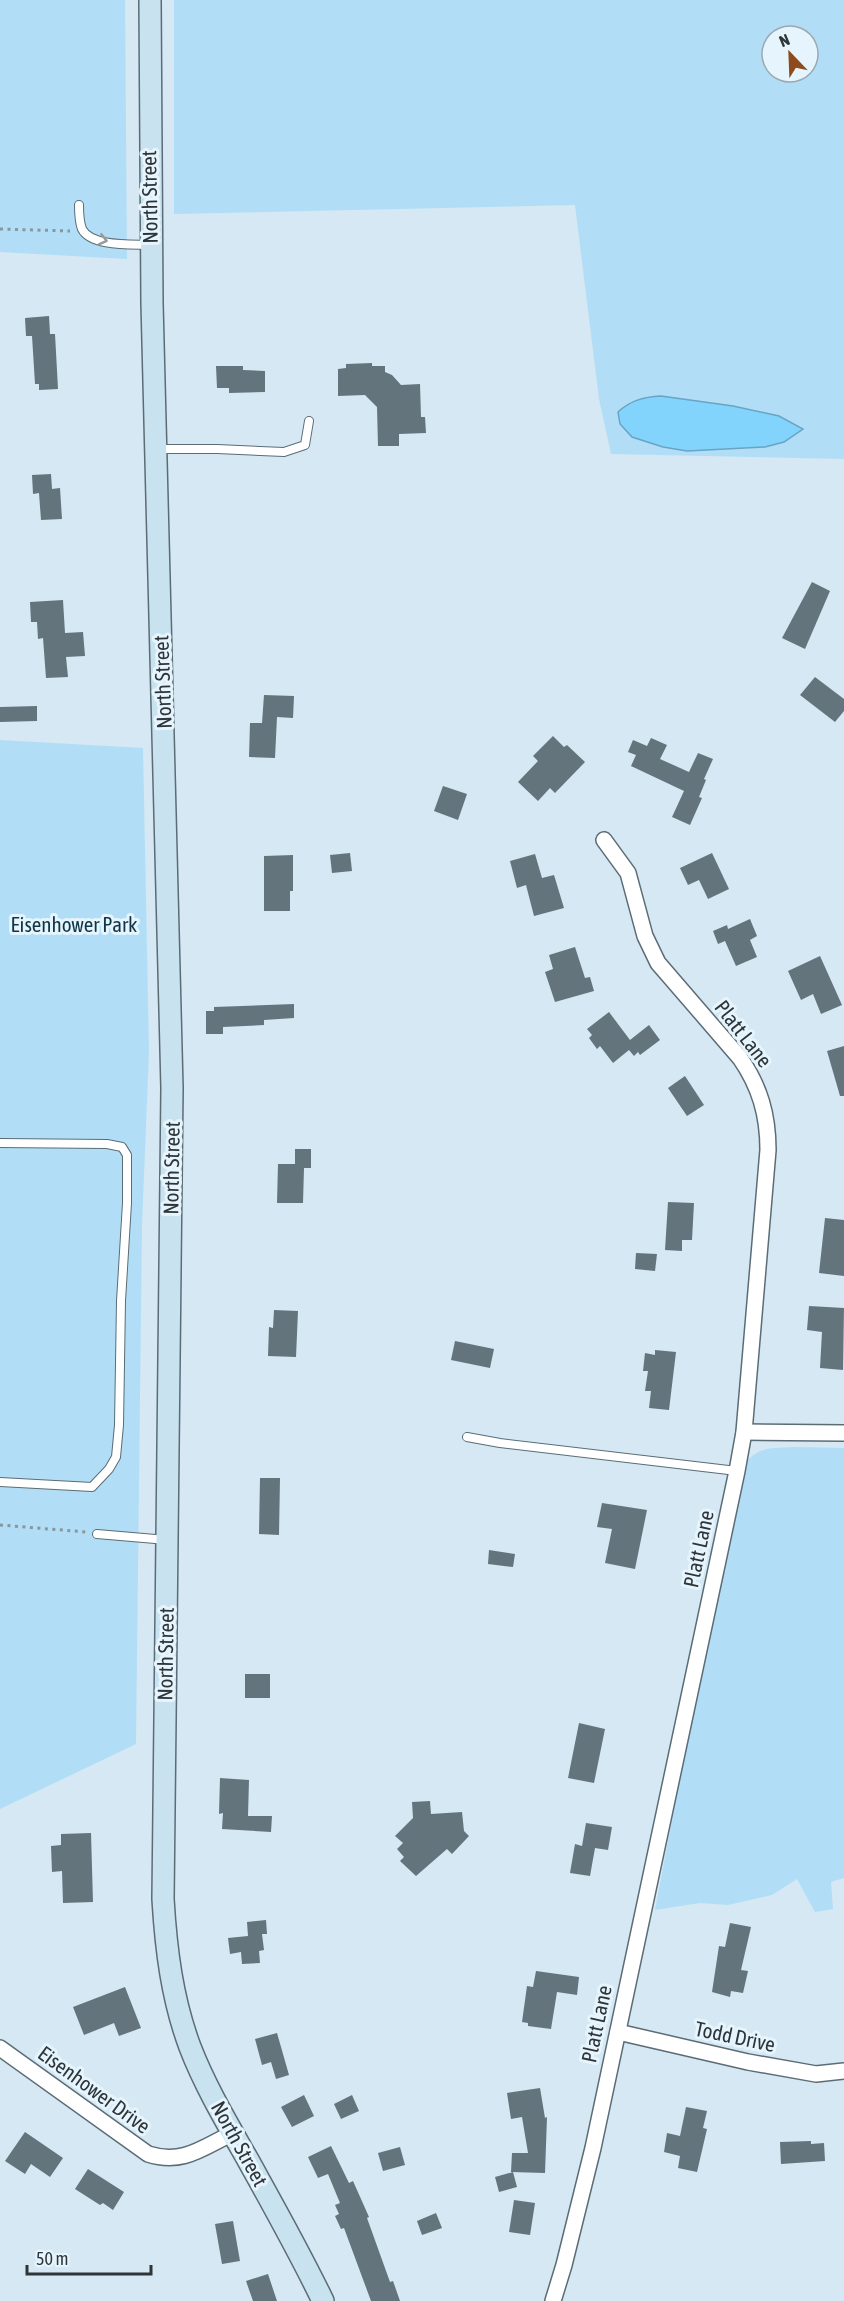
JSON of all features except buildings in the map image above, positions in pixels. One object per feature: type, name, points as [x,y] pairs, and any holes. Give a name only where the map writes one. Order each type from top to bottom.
[{"type":"main road","name":"North Street","points":[[150,0],[151,245],[172,1088],[163,1899],[166,1940],[176,1998],[190,2047],[210,2091],[299,2251],[323,2301]]},
{"type":"street","name":"Platt Lane","points":[[553,2301],[593,2148],[737,1471],[744,1432],[768,1150],[764,1108],[759,1090],[740,1058],[658,963],[645,936],[628,873],[604,840]]},
{"type":"street","points":[[744,1432],[844,1433]]},
{"type":"street","name":"Todd Drive","points":[[618,2032],[748,2062],[816,2074],[844,2071]]},
{"type":"street","name":"Eisenhower Drive","points":[[0,2048],[148,2154],[179,2158],[233,2133]]},
{"type":"lane","points":[[79,205],[82,229],[88,236],[98,241],[151,245]]},
{"type":"lane","points":[[156,449],[284,452],[304,445],[309,421]]},
{"type":"lane","points":[[0,1143],[107,1144],[122,1147],[127,1155],[127,1203],[116,1456],[109,1469],[92,1487],[0,1482]]},
{"type":"lane","points":[[467,1437],[511,1445],[737,1471]]},
{"type":"lane","points":[[97,1534],[167,1540]]},
{"type":"path","points":[[0,229],[63,232],[82,229]]},
{"type":"path","points":[[0,1525],[97,1534]]},
{"type":"green space","points":[[0,0],[125,0],[127,259],[0,252]]},
{"type":"green space","points":[[174,0],[844,0],[844,459],[611,454],[599,399],[575,205],[174,214]]},
{"type":"green space","name":"Eisenhower Park","points":[[0,740],[143,748],[149,1052],[142,1224],[136,1744],[0,1809]]},
{"type":"green space","points":[[795,1447],[844,1448],[844,1878],[831,1882],[833,1909],[815,1912],[797,1879],[772,1895],[728,1905],[700,1903],[655,1910],[738,1471],[763,1450]]},
{"type":"shaded area","points":[[661,396],[733,406],[779,416],[803,429],[784,442],[765,447],[687,451],[663,447],[632,437],[620,424],[618,412],[638,400]]}]
